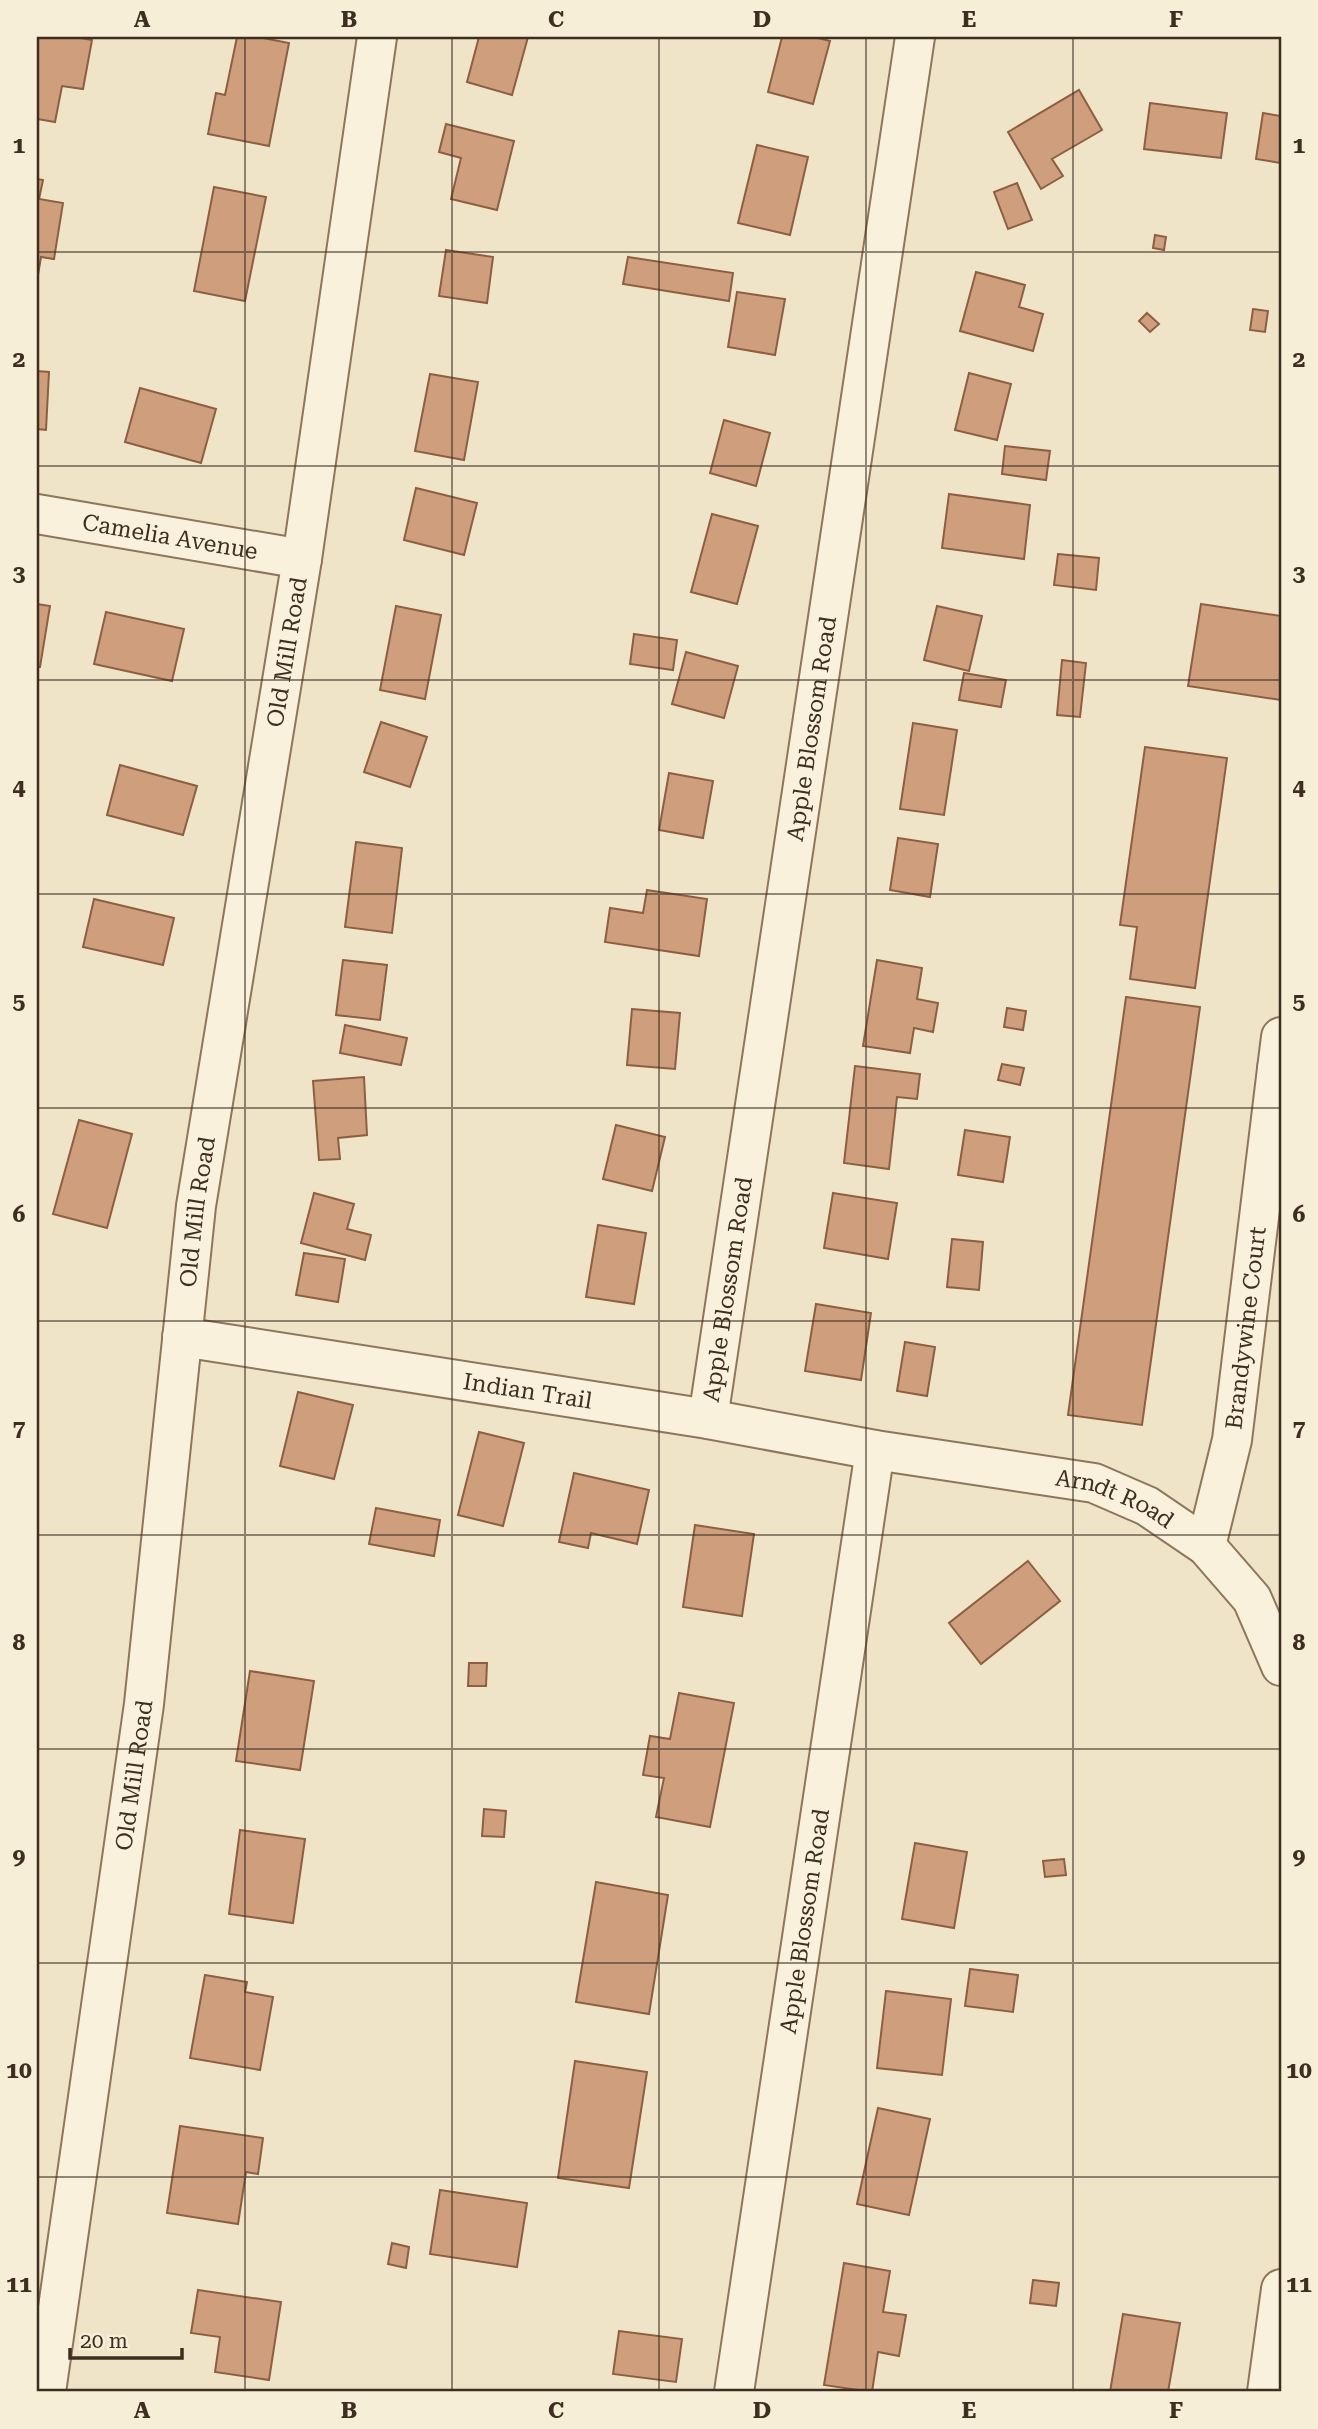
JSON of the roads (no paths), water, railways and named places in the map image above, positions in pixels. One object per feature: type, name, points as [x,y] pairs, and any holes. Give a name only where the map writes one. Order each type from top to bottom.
[{"type":"street","name":"Old Mill Road","points":[[46,2392],[144,1704],[196,1206],[302,559],[377,37]]},
{"type":"street","name":"Apple Blossom Road","points":[[708,1419],[915,37]]},
{"type":"street","name":"Camelia Avenue","points":[[37,513],[302,559]]},
{"type":"street","name":"Brandywine Court","points":[[1206,1546],[1232,1440],[1280,1059]]},
{"type":"street","name":"Indian Trail","points":[[182,1337],[708,1419],[874,1450]]},
{"type":"street","name":"Apple Blossom Road","points":[[734,2392],[874,1450]]},
{"type":"street","name":"Arndt Road","points":[[874,1450],[1094,1483],[1147,1506],[1206,1546],[1252,1599],[1281,1667]]},
{"type":"street","points":[[1267,2392],[1281,2289]]}]
